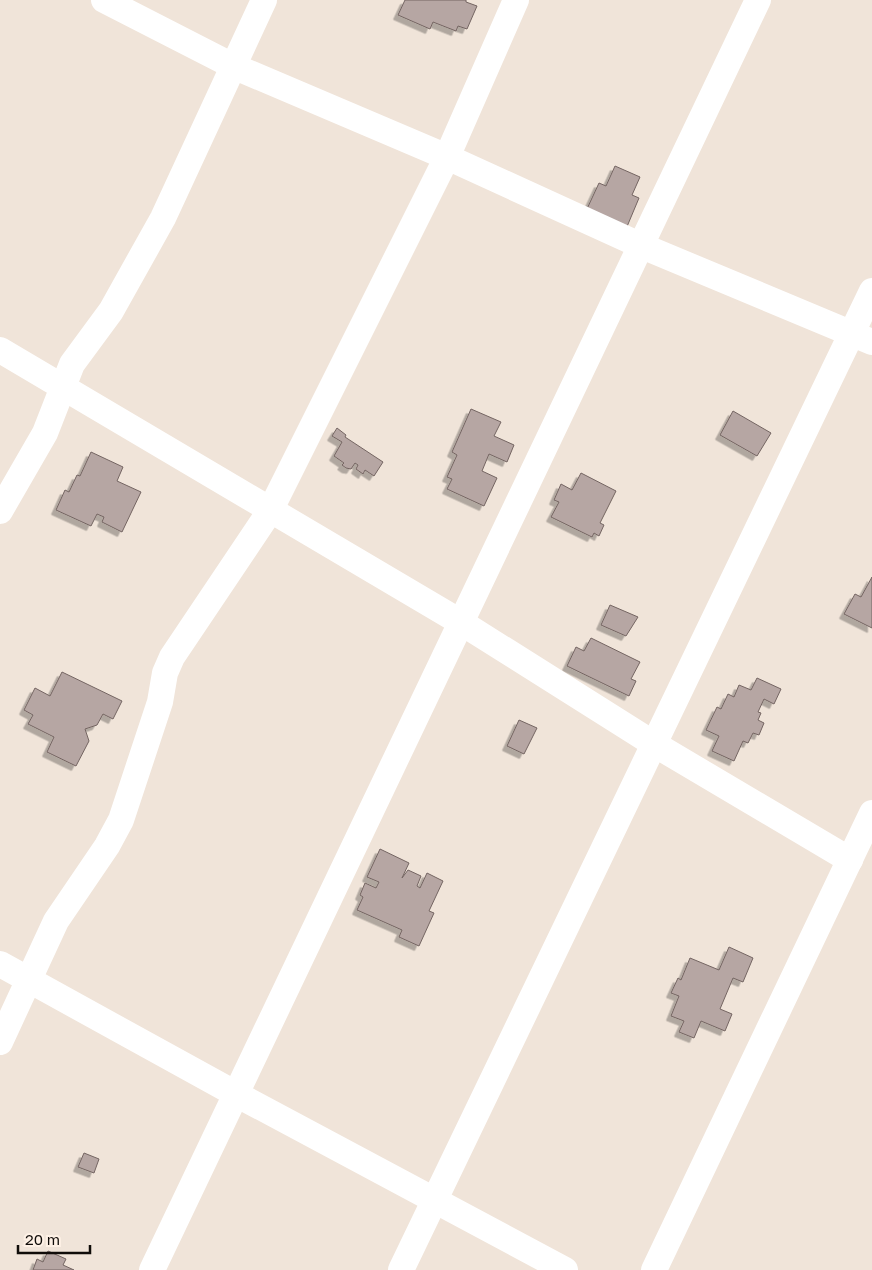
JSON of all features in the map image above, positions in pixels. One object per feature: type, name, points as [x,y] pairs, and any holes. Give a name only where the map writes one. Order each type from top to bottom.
[{"type":"street","points":[[104,0],[233,66],[447,157],[642,246],[862,337]]},
{"type":"street","points":[[0,511],[45,433],[72,364],[111,311],[163,218],[264,0]]},
{"type":"street","points":[[0,1042],[56,921],[107,846],[121,820],[160,702],[165,673],[172,657],[270,511],[447,157],[516,0]]},
{"type":"street","points":[[152,1270],[758,0]]},
{"type":"street","points":[[401,1270],[654,744],[862,337],[872,291]]},
{"type":"street","points":[[0,350],[462,623],[654,744],[850,860]]},
{"type":"street","points":[[654,1270],[872,813]]},
{"type":"street","points":[[0,964],[236,1094],[565,1270]]},
{"type":"building","points":[[405,0],[466,0],[466,2],[477,6],[467,29],[458,26],[456,31],[433,22],[430,29],[398,15]]},
{"type":"building","points":[[615,166],[640,177],[632,195],[639,198],[626,229],[586,211],[599,183],[606,186]]},
{"type":"building","points":[[471,409],[501,422],[494,436],[514,445],[507,462],[489,454],[482,471],[497,478],[484,506],[447,489],[452,479],[447,477],[457,455],[452,452]]},
{"type":"building","points":[[733,411],[771,433],[757,456],[720,435]]},
{"type":"building","points":[[337,428],[346,435],[345,437],[383,462],[374,476],[365,470],[363,474],[356,469],[358,465],[355,463],[351,469],[346,468],[342,465],[344,463],[334,456],[342,442],[332,436]]},
{"type":"building","points":[[91,452],[123,467],[117,481],[141,492],[122,532],[102,522],[104,517],[97,514],[91,526],[56,510],[65,490],[69,492],[77,475],[80,476]]},
{"type":"building","points":[[581,473],[616,491],[600,523],[604,525],[599,536],[594,533],[592,537],[551,517],[559,502],[554,500],[561,484],[572,490]]},
{"type":"building","points":[[872,577],[872,628],[844,614],[855,594],[861,597]]},
{"type":"building","points":[[610,605],[638,617],[626,636],[601,625]]},
{"type":"building","points":[[591,638],[640,662],[631,679],[636,681],[629,696],[567,666],[576,647],[584,651]]},
{"type":"building","points":[[62,672],[122,701],[113,719],[103,714],[97,725],[85,729],[89,741],[76,766],[47,752],[54,737],[28,724],[33,715],[24,710],[35,688],[50,696]]},
{"type":"building","points":[[757,678],[781,689],[774,704],[764,699],[758,712],[761,713],[758,720],[764,723],[759,735],[753,733],[748,743],[743,741],[734,761],[712,751],[719,736],[706,730],[717,707],[721,709],[728,694],[734,697],[739,685],[751,690]]},
{"type":"building","points":[[519,720],[537,728],[524,754],[507,746]]},
{"type":"building","points":[[380,849],[409,863],[402,878],[408,870],[421,876],[417,886],[420,888],[427,873],[443,881],[429,911],[434,913],[419,946],[399,937],[402,930],[357,910],[363,897],[360,895],[365,883],[376,888],[379,882],[367,877]]},
{"type":"building","points":[[729,947],[753,958],[743,982],[733,978],[720,1009],[732,1014],[725,1031],[701,1021],[694,1038],[679,1032],[684,1021],[671,1016],[679,996],[671,993],[678,978],[681,980],[690,958],[719,970]]},
{"type":"building","points":[[84,1153],[99,1159],[94,1173],[78,1167]]},
{"type":"building","points":[[48,1251],[66,1259],[63,1265],[74,1270],[33,1270],[37,1259],[43,1262]]}]
